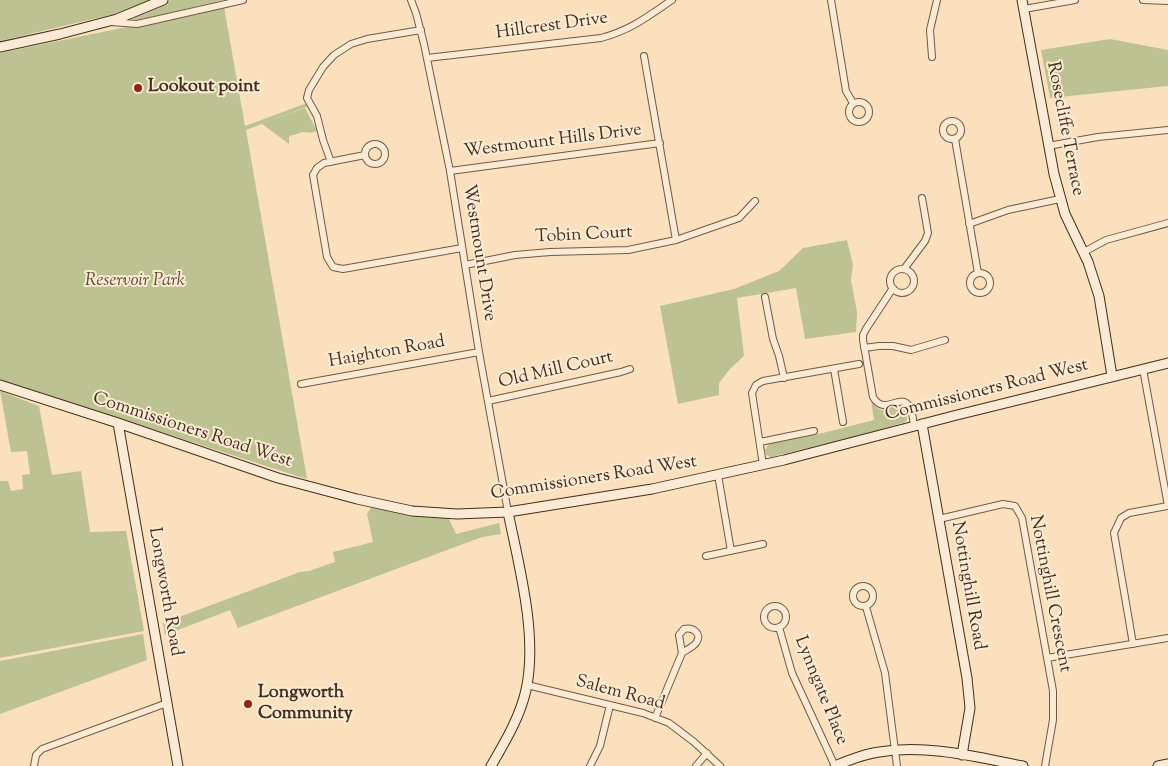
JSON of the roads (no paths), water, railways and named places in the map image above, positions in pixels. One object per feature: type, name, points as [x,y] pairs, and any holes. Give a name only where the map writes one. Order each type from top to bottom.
[{"type":"street","points":[[0,47],[107,22],[163,0]]},
{"type":"street","points":[[107,22],[137,24],[243,0]]},
{"type":"street","name":"Westmount Drive","points":[[411,0],[421,30],[450,171],[479,352],[508,512]]},
{"type":"street","name":"Hillcrest Drive","points":[[427,58],[601,38],[618,33],[636,24],[672,0]]},
{"type":"street","points":[[831,0],[846,91],[852,103]]},
{"type":"street","points":[[932,58],[930,30],[937,0]]},
{"type":"street","points":[[1023,5],[1075,0]]},
{"type":"street","points":[[1143,0],[1168,1]]},
{"type":"street","name":"Rosecliffe Terrace","points":[[1023,5],[1054,174],[1065,214],[1084,252],[1099,296],[1112,376]]},
{"type":"street","points":[[331,162],[317,116],[307,98],[308,90],[334,55],[351,44],[368,39],[421,30]]},
{"type":"street","name":"Westmount Hills Drive","points":[[644,56],[676,240]]},
{"type":"street","points":[[1048,146],[1098,137],[1168,130]]},
{"type":"street","points":[[955,139],[978,273]]},
{"type":"street","name":"Westmount Hills Drive","points":[[450,171],[660,144]]},
{"type":"street","points":[[365,155],[324,163],[317,168],[313,175],[327,257],[333,267],[343,269],[462,248]]},
{"type":"street","points":[[904,269],[925,241],[928,233],[922,198]]},
{"type":"street","points":[[969,224],[1008,210],[1060,198]]},
{"type":"street","name":"Tobin Court","points":[[465,265],[516,255],[628,250],[676,240],[739,218],[755,201]]},
{"type":"street","points":[[1084,252],[1106,240],[1168,223]]},
{"type":"street","points":[[904,269],[911,273],[914,281],[913,285],[908,291],[896,291],[890,282],[892,275],[897,270],[904,269]]},
{"type":"street","points":[[893,288],[863,335],[873,398],[876,404],[883,406],[906,402],[918,425]]},
{"type":"street","points":[[765,297],[773,339],[784,378]]},
{"type":"street","points":[[864,348],[893,346],[911,350],[945,340]]},
{"type":"street","name":"Haighton Road","points":[[301,384],[479,352]]},
{"type":"street","name":"Commissioners Road West","points":[[0,386],[118,423],[278,478],[412,511],[457,514],[508,512],[652,489],[718,475],[1168,363]]},
{"type":"street","points":[[763,465],[752,393],[756,385],[763,381],[859,364]]},
{"type":"street","name":"Old Mill Court","points":[[488,401],[630,369]]},
{"type":"street","points":[[834,369],[843,422]]},
{"type":"street","points":[[1133,644],[1114,533],[1121,518],[1129,513],[1168,506],[1143,369]]},
{"type":"street","name":"Longworth Road","points":[[118,423],[178,766]]},
{"type":"street","name":"Nottinghill Road","points":[[918,425],[939,519],[967,678],[970,708],[962,755]]},
{"type":"street","points":[[760,442],[814,431]]},
{"type":"street","points":[[718,475],[731,551]]},
{"type":"street","name":"Nottinghill Crescent","points":[[939,519],[1003,504],[1016,506],[1022,518],[1053,691],[1053,720],[1045,766]]},
{"type":"street","points":[[491,766],[515,724],[526,690],[530,654],[527,612],[508,512]]},
{"type":"street","points":[[706,556],[763,544]]},
{"type":"street","points":[[866,607],[885,674],[897,766]]},
{"type":"street","name":"Lynngate Place","points":[[778,628],[792,674],[835,766]]},
{"type":"street","points":[[1047,658],[1168,638]]},
{"type":"street","points":[[655,718],[682,653]]},
{"type":"street","name":"Salem Road","points":[[527,685],[643,713],[669,723],[694,742],[720,766]]},
{"type":"street","points":[[34,766],[36,755],[42,749],[167,702]]},
{"type":"street","points":[[590,766],[600,746],[610,705]]},
{"type":"street","points":[[835,766],[853,758],[878,752],[932,750],[1023,766]]},
{"type":"street","points":[[696,766],[707,753]]},
{"type":"street","points":[[1158,766],[1168,764]]},
{"type":"place","name":"Lookout point","points":[[138,88]]},
{"type":"place","name":"Longworth Community","points":[[248,704]]},
{"type":"park label","name":"Reservoir Park","points":[[135,282]]}]
